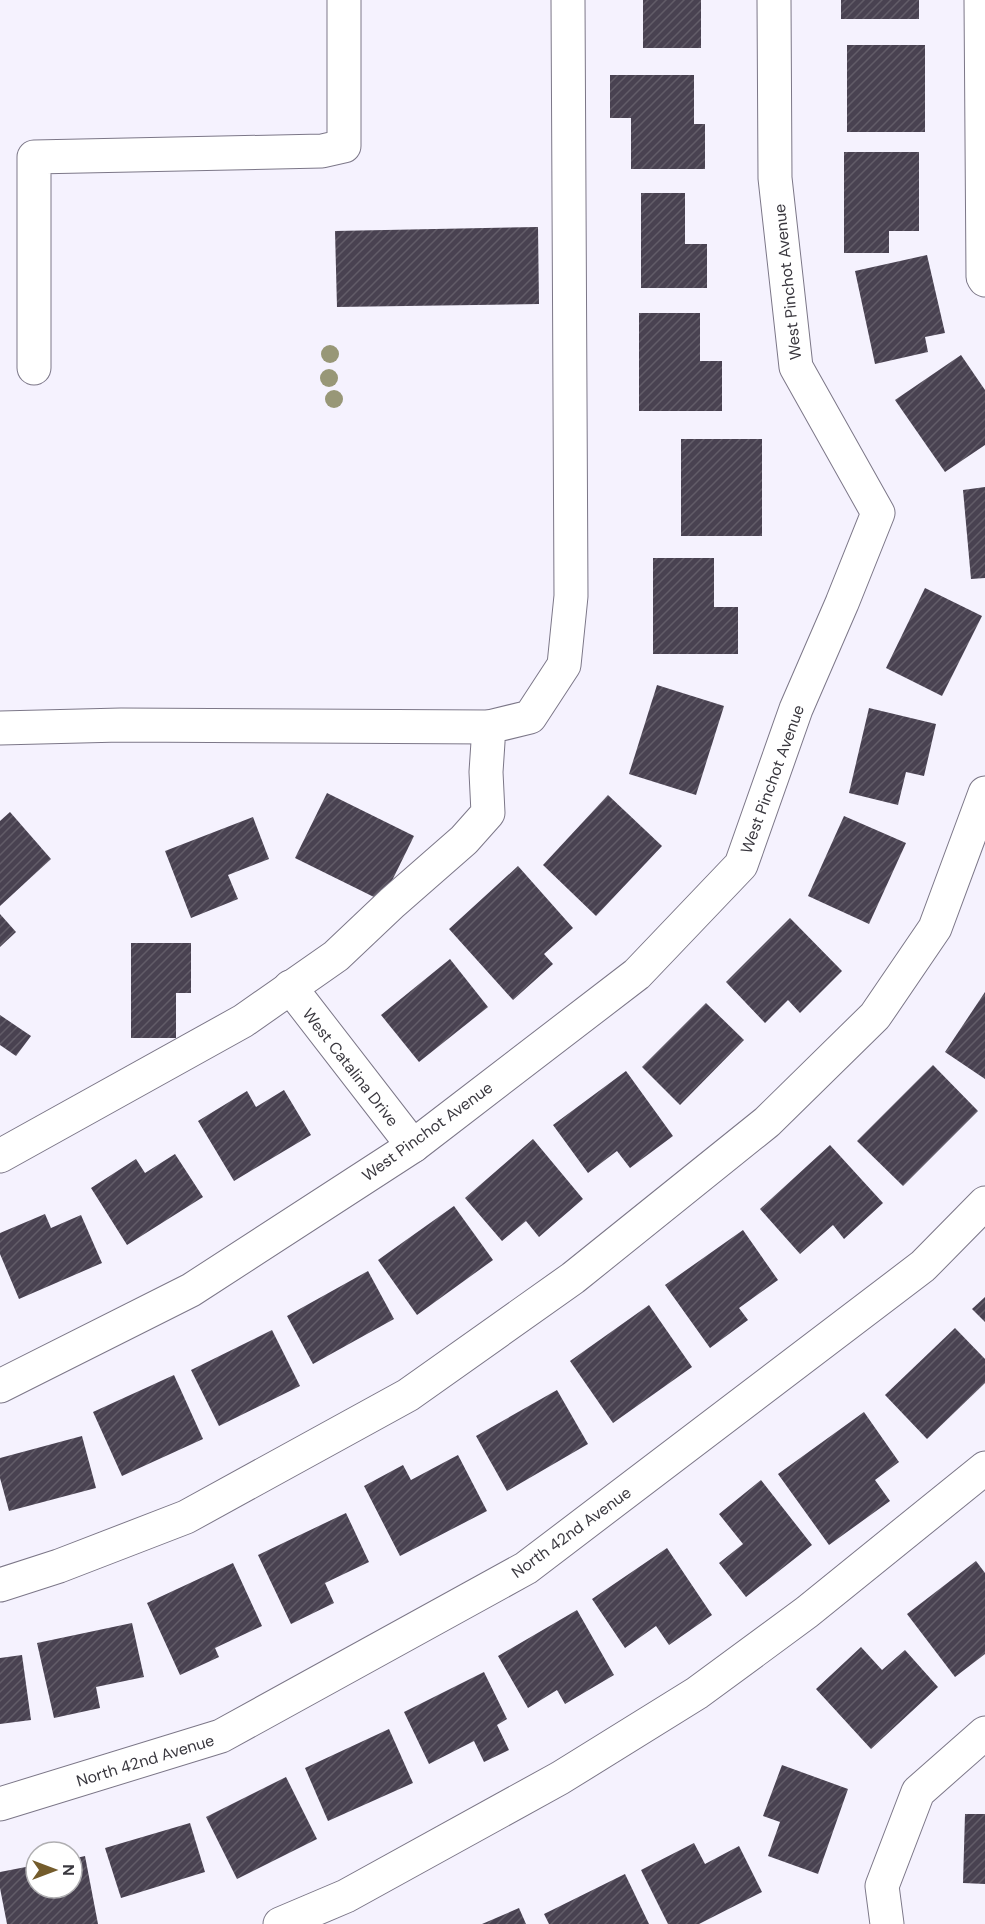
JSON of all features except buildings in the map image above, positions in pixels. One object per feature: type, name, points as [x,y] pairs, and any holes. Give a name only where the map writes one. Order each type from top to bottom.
[{"type":"street","points":[[34,368],[34,157],[322,151],[344,146],[344,0]]},
{"type":"street","points":[[0,728],[121,725],[489,727],[530,717],[564,665],[571,596],[568,0]]},
{"type":"street","name":"West Pinchot Avenue","points":[[0,1386],[191,1290],[413,1146],[637,974],[741,865],[796,709],[878,513],[796,367],[775,178],[774,0]]},
{"type":"street","points":[[981,0],[983,277],[985,280]]},
{"type":"street","points":[[0,1156],[243,1021],[336,956],[464,840],[488,813],[486,772],[489,727]]},
{"type":"street","points":[[0,1585],[59,1566],[186,1517],[408,1395],[573,1278],[721,1160],[767,1122],[875,1016],[934,928],[985,793]]},
{"type":"street","name":"West Catalina Drive","points":[[290,987],[413,1146]]},
{"type":"street","name":"North 42nd Avenue","points":[[0,1804],[221,1736],[526,1568],[923,1266],[985,1203]]},
{"type":"street","points":[[280,1924],[346,1896],[539,1790],[697,1693],[807,1612],[985,1468]]},
{"type":"street","points":[[886,1924],[882,1886],[918,1792],[981,1740]]}]
